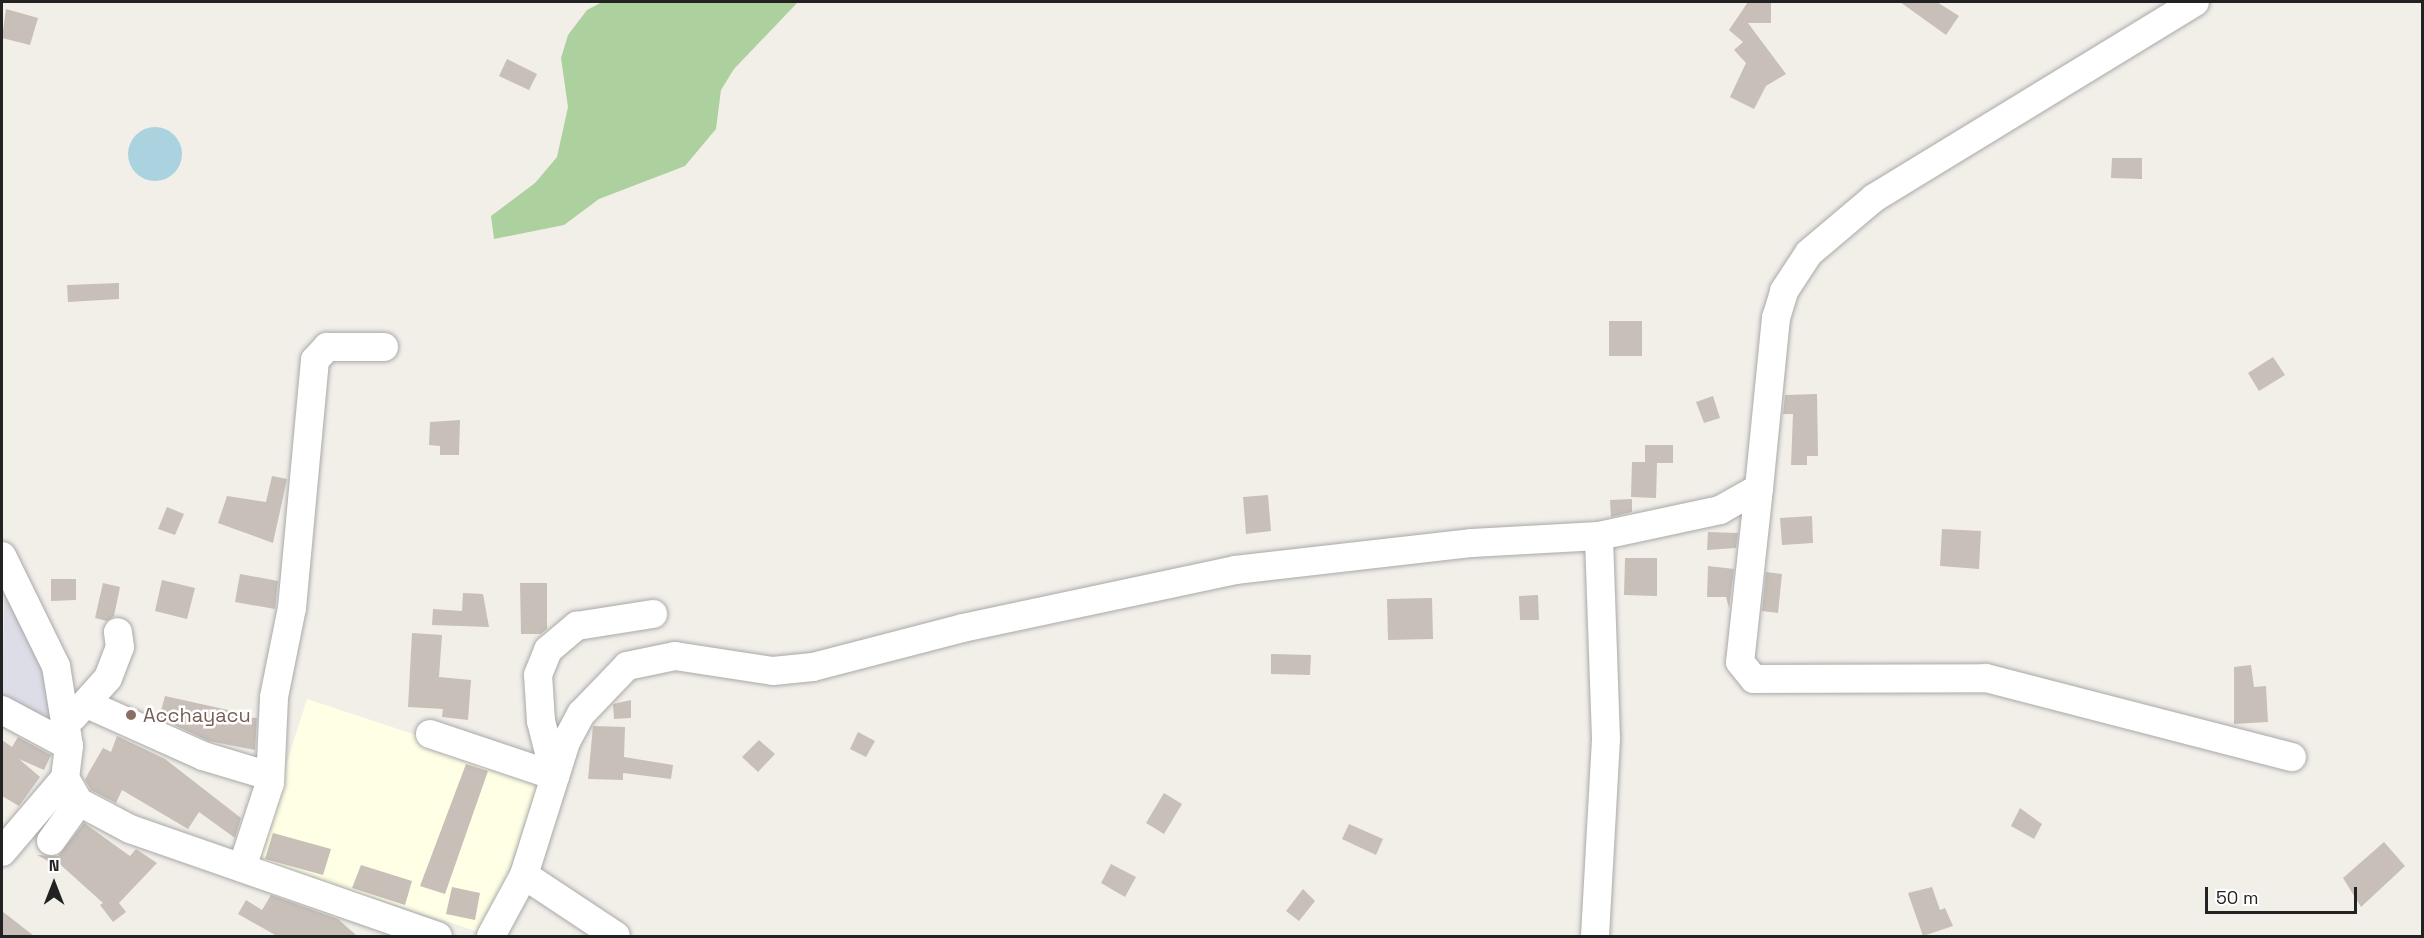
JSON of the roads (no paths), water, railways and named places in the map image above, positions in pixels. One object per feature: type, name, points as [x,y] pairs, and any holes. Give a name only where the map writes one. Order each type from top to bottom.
[{"type":"street","points":[[2195,2],[1874,198],[1809,253],[1784,291],[1774,328],[1740,662],[1754,679],[1986,678],[2292,757]]},
{"type":"street","points":[[242,868],[270,783],[274,697],[292,608],[315,360],[327,346],[384,346]]},
{"type":"street","points":[[491,936],[524,875],[555,776],[581,714],[627,666],[675,656],[774,671],[813,667],[963,628],[1235,570],[1472,543],[1599,536],[1720,510],[1759,488]]},
{"type":"street","points":[[1595,936],[1606,739],[1599,536]]},
{"type":"street","points":[[2,556],[56,666],[74,724],[72,790],[51,842]]},
{"type":"street","points":[[555,776],[541,721],[538,675],[548,650],[577,626],[653,614]]},
{"type":"street","points":[[74,724],[108,678],[120,647],[118,632]]},
{"type":"street","points":[[2,710],[74,724],[203,756],[263,774]]},
{"type":"street","points":[[430,734],[555,776]]},
{"type":"street","points":[[72,790],[130,829],[438,936]]},
{"type":"street","points":[[2,852],[72,790]]},
{"type":"street","points":[[524,875],[616,936]]},
{"type":"water","points":[[155,127],[165,129],[174,135],[180,144],[182,154],[180,164],[174,173],[165,179],[155,181],[145,179],[136,173],[130,164],[128,154],[130,144],[136,135],[145,129]]},
{"type":"place","name":"Acchayacu","points":[[131,715]]}]
